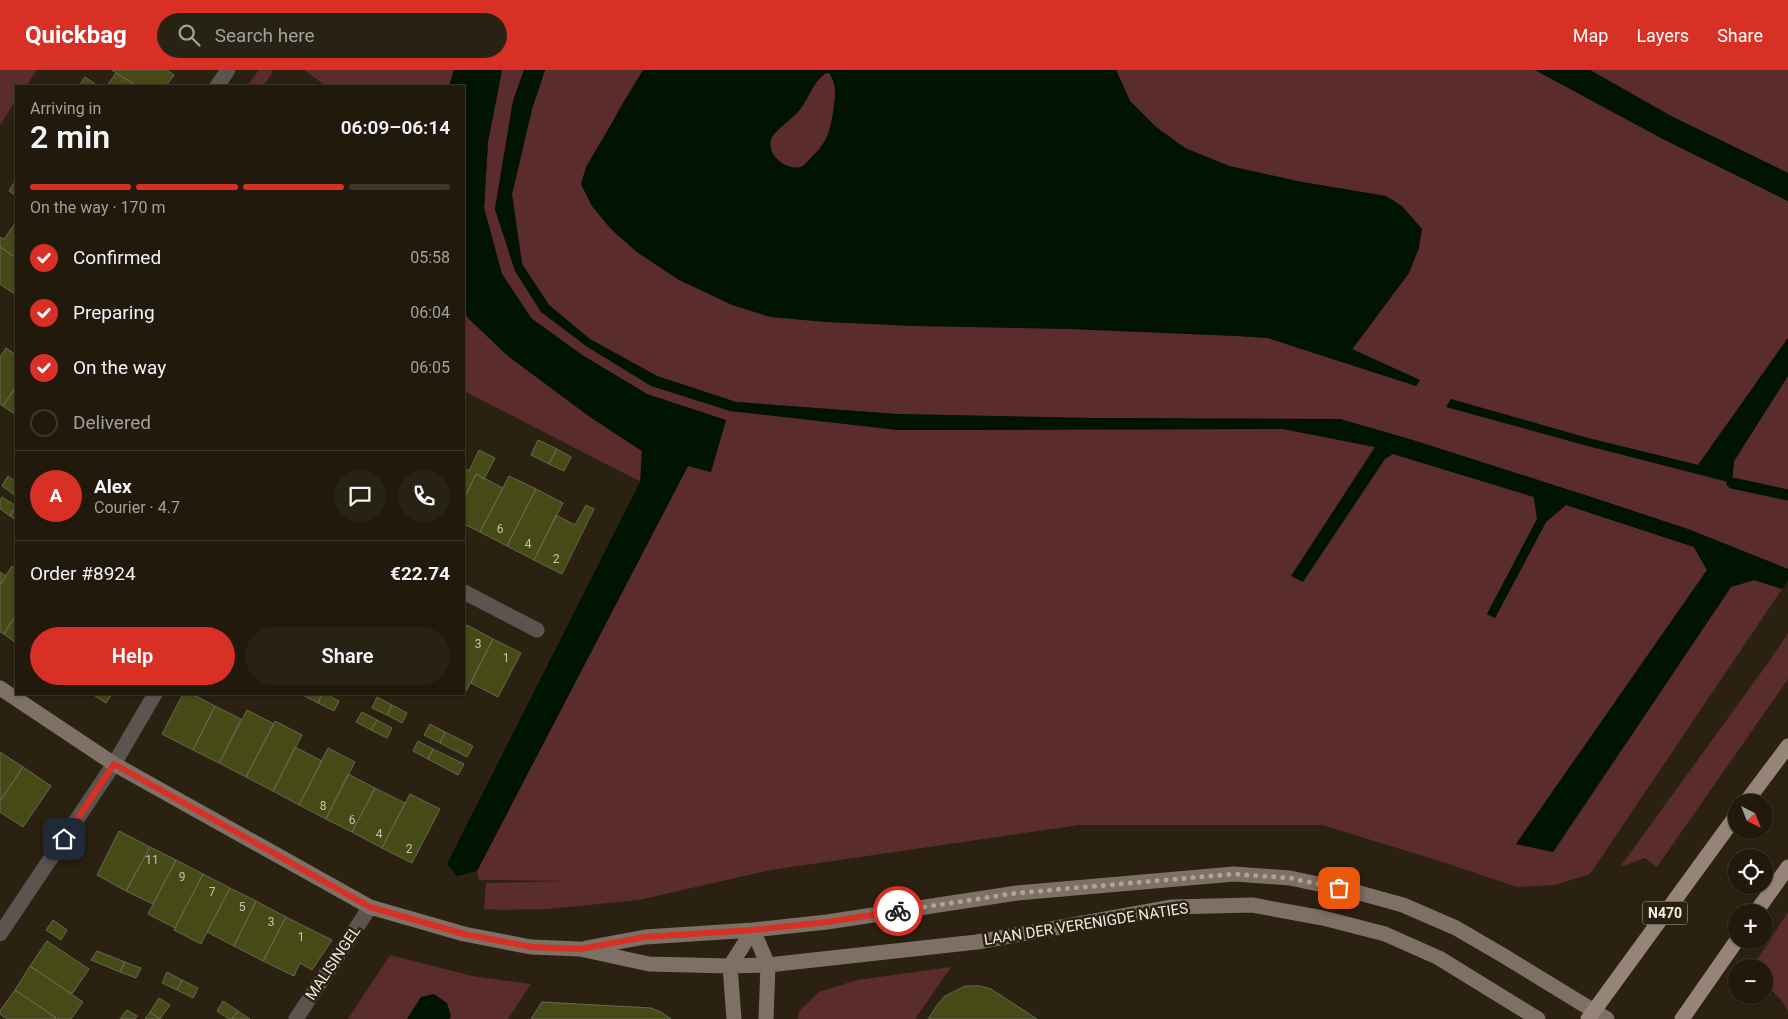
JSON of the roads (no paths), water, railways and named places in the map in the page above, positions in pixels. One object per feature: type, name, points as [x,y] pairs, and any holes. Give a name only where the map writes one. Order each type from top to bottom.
[{"type":"main road","points":[[1752,794],[1788,746]]},
{"type":"main road","name":"N470","points":[[1596,1016],[1728,827]]},
{"type":"main road","points":[[1762,904],[1788,867]]},
{"type":"main road","points":[[1682,1019],[1731,949]]},
{"type":"street","points":[[218,85],[228,70]]},
{"type":"street","points":[[465,593],[537,630]]},
{"type":"street","points":[[0,688],[114,764],[370,907],[464,934],[531,947],[580,949]]},
{"type":"street","points":[[0,934],[114,764],[154,695]]},
{"type":"street","name":"LAAN DER VERENIGDE NATIES","points":[[580,949],[645,937],[753,930],[827,922],[1017,893],[1234,874],[1290,878],[1356,892],[1404,905],[1456,928],[1504,956],[1596,1016]]},
{"type":"street","name":"LAAN DER VERENIGDE NATIES","points":[[580,949],[649,964],[768,965],[977,942],[1172,908],[1252,905],[1323,918],[1385,934],[1439,958],[1538,1019]]},
{"type":"street","name":"MALISINGEL","points":[[296,1019],[370,907]]},
{"type":"street","points":[[753,930],[768,965],[766,1019]]},
{"type":"street","points":[[734,1019],[730,966],[753,930]]},
{"type":"waterway","points":[[1732,483],[1788,495]]}]
